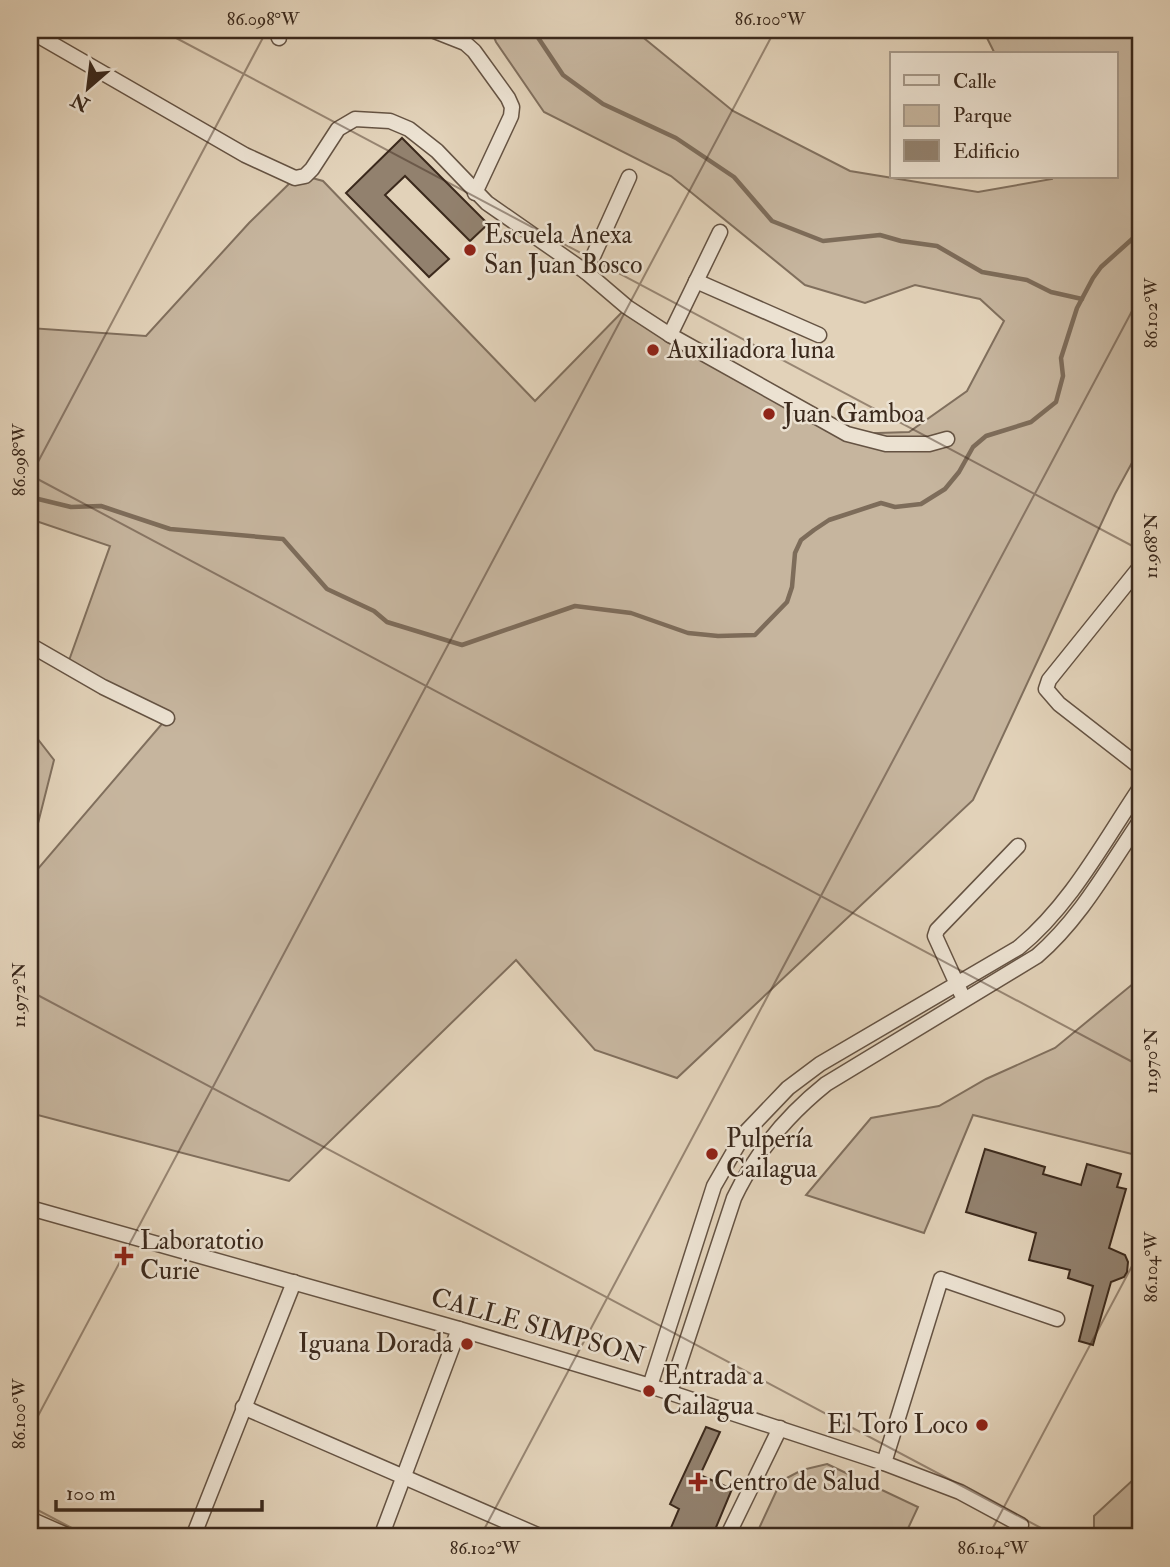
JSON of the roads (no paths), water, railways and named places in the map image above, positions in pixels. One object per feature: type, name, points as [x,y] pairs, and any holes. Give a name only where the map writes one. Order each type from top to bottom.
[{"type":"street","points":[[432,30],[465,43],[474,51],[512,107],[511,116],[475,193]]},
{"type":"street","points":[[30,31],[245,155],[295,178],[305,176],[338,129],[355,118],[390,121],[423,138],[475,193],[586,272],[626,307],[670,335],[847,434],[886,444],[929,444],[947,439]]},
{"type":"street","points":[[586,272],[629,177]]},
{"type":"street","points":[[670,335],[720,232]]},
{"type":"street","points":[[696,281],[819,335]]},
{"type":"street","points":[[1140,567],[1049,680],[1046,690],[1059,705],[1140,767]]},
{"type":"street","points":[[30,645],[103,687],[167,718]]},
{"type":"street","points":[[650,1386],[714,1186],[744,1135],[788,1088],[820,1064],[956,985],[1038,932],[1066,897],[1140,788]]},
{"type":"street","points":[[670,1392],[734,1198],[748,1170],[770,1139],[802,1103],[848,1069],[1037,957],[1059,937],[1140,821]]},
{"type":"street","points":[[965,1000],[935,936],[937,930],[1018,846]]},
{"type":"street","name":"CALLE SIMPSON","points":[[30,1208],[670,1392],[884,1462],[960,1492],[1021,1525]]},
{"type":"street","points":[[696,1242],[717,1248]]},
{"type":"street","points":[[884,1462],[941,1279],[1057,1319]]},
{"type":"street","points":[[194,1537],[294,1282]]},
{"type":"street","points":[[381,1537],[458,1329]]},
{"type":"street","points":[[243,1407],[542,1537]]},
{"type":"street","points":[[727,1537],[780,1428]]},
{"type":"street","points":[[30,1519],[71,1537]]},
{"type":"waterway","points":[[533,30],[563,75],[603,104],[676,138],[734,177],[772,221],[823,241],[880,235],[937,246],[982,272],[1027,280],[1051,292],[1082,299]]},
{"type":"waterway","points":[[30,497],[71,507],[101,506],[170,529],[283,539],[327,589],[374,611],[387,622],[462,645],[575,606],[631,613],[688,633],[718,636],[755,635],[787,602],[792,587],[795,553],[801,540],[829,520],[881,503],[895,507],[921,504],[945,489],[959,472],[973,447],[986,436],[1031,422],[1056,402],[1063,376],[1061,358],[1077,308],[1101,267],[1140,232]]},
{"type":"place","name":"Escuela Anexa San Juan Bosco","points":[[470,250]]},
{"type":"place","name":"Auxiliadora luna","points":[[653,350]]},
{"type":"place","name":"Juan Gamboa","points":[[769,414]]},
{"type":"place","name":"Pulpería Cailagua","points":[[712,1154]]},
{"type":"place","name":"Laboratotio Curie","points":[[124,1256]]},
{"type":"place","name":"Iguana Dorada","points":[[467,1344]]},
{"type":"place","name":"Entrada a Cailagua","points":[[649,1391]]},
{"type":"place","name":"El Toro Loco","points":[[982,1425]]},
{"type":"place","name":"Centro de Salud","points":[[698,1482]]}]
